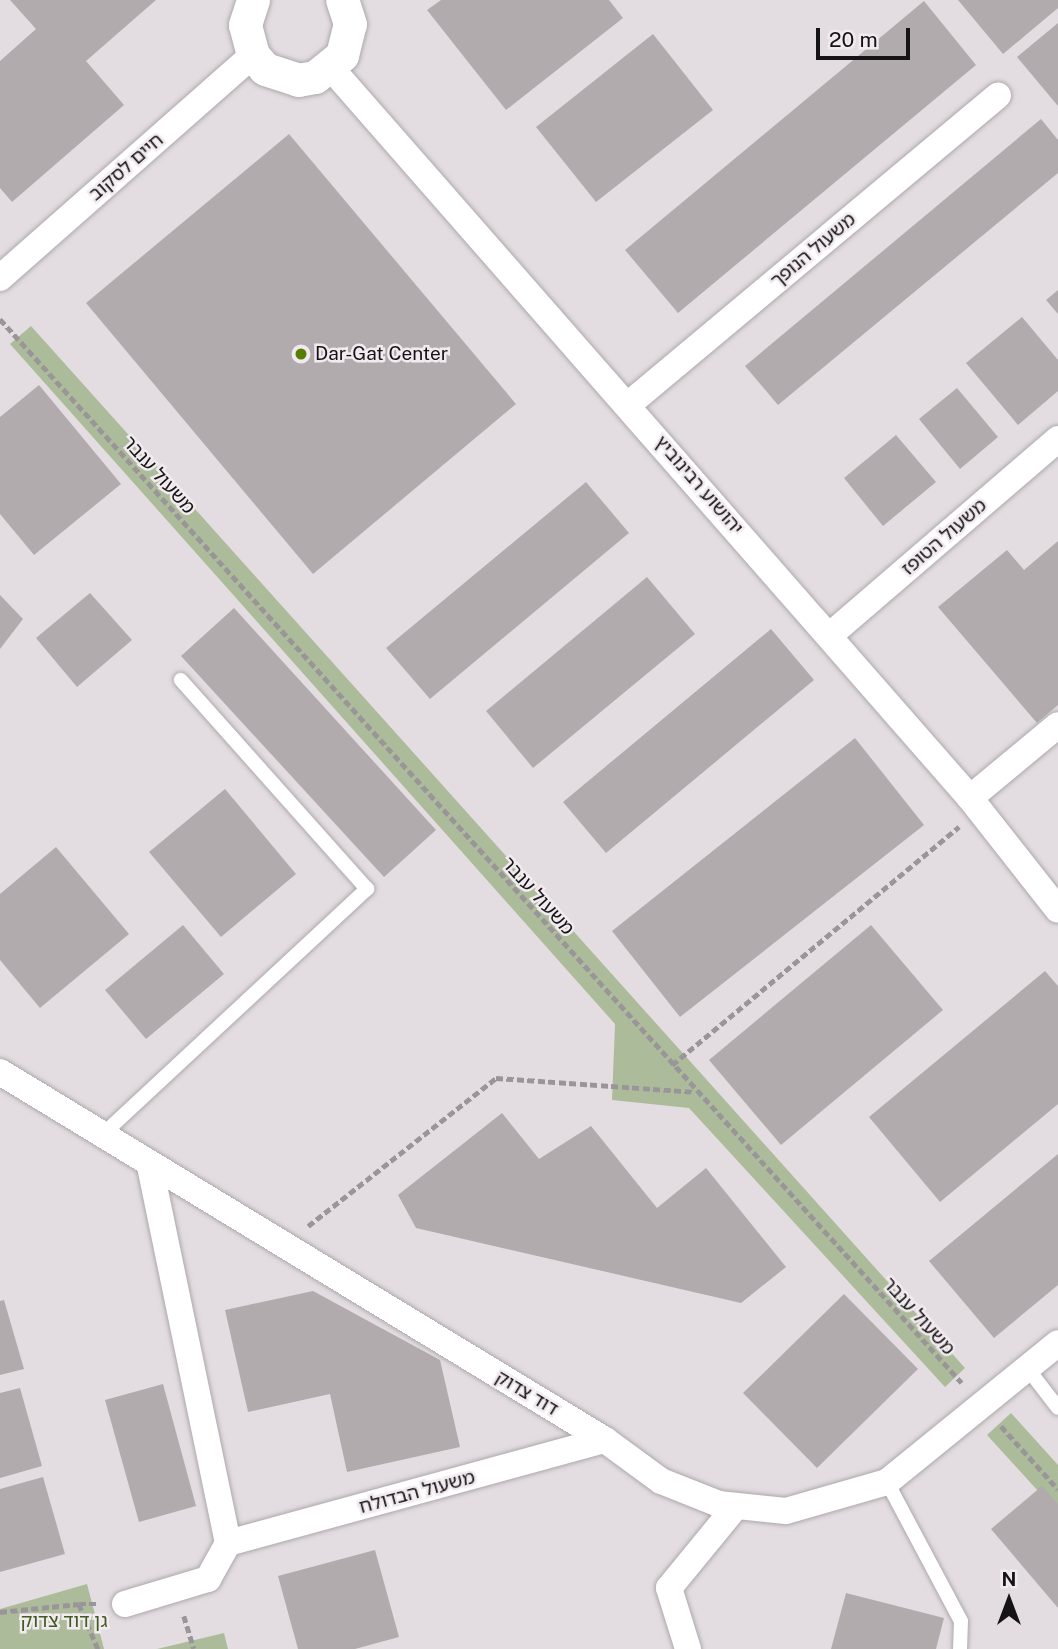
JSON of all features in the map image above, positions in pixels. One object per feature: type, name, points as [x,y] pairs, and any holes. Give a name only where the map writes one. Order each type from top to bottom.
[{"type":"street","points":[[253,0],[245,25],[253,55],[281,77],[316,77],[331,68],[349,40],[347,2]]},
{"type":"street","name":"חיים לסקוב","points":[[0,278],[253,55]]},
{"type":"street","name":"יהושוע רבינוביץ","points":[[331,68],[629,404],[974,804],[1058,910]]},
{"type":"street","name":"משעול הנופך","points":[[629,404],[998,96]]},
{"type":"street","name":"משעול הטופז","points":[[829,636],[1058,439]]},
{"type":"street","points":[[974,804],[1058,725]]},
{"type":"street","name":"דוד צדוק","points":[[0,1072],[605,1440],[662,1481],[719,1504],[786,1511],[887,1482],[984,1408],[1058,1343]]},
{"type":"street","points":[[125,1604],[177,1591],[208,1579],[229,1543],[150,1165]]},
{"type":"street","name":"משעול הבדולח","points":[[229,1543],[605,1440]]},
{"type":"street","points":[[688,1649],[669,1588],[736,1506]]},
{"type":"lane","points":[[102,1135],[368,889],[181,680]]},
{"type":"lane","points":[[1028,1369],[1058,1408]]},
{"type":"lane","points":[[887,1482],[961,1621],[960,1649]]},
{"type":"path","name":"משעול ענבר","points":[[0,319],[696,1092],[1058,1489]]},
{"type":"path","points":[[672,1065],[974,804]]},
{"type":"path","points":[[284,1245],[496,1078],[696,1092]]},
{"type":"path","points":[[177,1591],[194,1649]]},
{"type":"path","points":[[0,1612],[79,1604],[98,1649]]},
{"type":"green space","points":[[31,326],[965,1368],[945,1387],[689,1108],[612,1100],[615,1024],[10,344]]},
{"type":"green space","points":[[1011,1413],[1058,1465],[1058,1513],[987,1435]]},
{"type":"green space","name":"גן דוד צדוק","points":[[87,1584],[104,1649],[0,1649],[0,1609]]},
{"type":"green space","name":"גן דוד צדוק","points":[[224,1633],[228,1649],[157,1649]]},
{"type":"building","points":[[10,0],[156,0],[86,61],[124,105],[12,202],[0,188],[0,61],[36,29]]},
{"type":"building","points":[[441,0],[609,0],[623,18],[506,110],[427,10]]},
{"type":"building","points":[[958,0],[1058,0],[1058,8],[1003,54]]},
{"type":"building","points":[[924,1],[976,65],[678,313],[625,250]]},
{"type":"building","points":[[1058,23],[1058,106],[1017,57]]},
{"type":"building","points":[[653,34],[713,110],[596,202],[536,127]]},
{"type":"building","points":[[1041,119],[1058,140],[1058,173],[778,405],[745,366]]},
{"type":"building","name":"Dar-Gat Center","points":[[289,134],[516,404],[313,574],[86,303]]},
{"type":"building","points":[[1058,290],[1058,314],[1046,300]]},
{"type":"building","points":[[1022,317],[1058,360],[1058,391],[1018,425],[966,363]]},
{"type":"building","points":[[39,385],[121,484],[34,555],[0,514],[0,417]]},
{"type":"building","points":[[957,388],[998,437],[960,469],[919,419]]},
{"type":"building","points":[[896,435],[936,482],[883,526],[844,478]]},
{"type":"building","points":[[586,482],[629,533],[430,699],[386,648]]},
{"type":"building","points":[[1058,541],[1058,705],[1037,723],[938,607],[1007,550],[1024,570]]},
{"type":"building","points":[[647,577],[695,634],[533,768],[486,711]]},
{"type":"building","points":[[90,593],[132,640],[77,687],[36,638]]},
{"type":"building","points":[[0,595],[23,619],[0,649]]},
{"type":"building","points":[[234,608],[436,830],[384,877],[181,656]]},
{"type":"building","points":[[771,629],[814,680],[606,853],[563,802]]},
{"type":"building","points":[[855,738],[924,825],[680,1017],[612,931]]},
{"type":"building","points":[[225,789],[296,874],[221,937],[149,852]]},
{"type":"building","points":[[56,847],[129,934],[40,1008],[0,960],[0,894]]},
{"type":"building","points":[[183,925],[224,974],[146,1039],[105,990]]},
{"type":"building","points":[[871,925],[943,1010],[781,1145],[709,1060]]},
{"type":"building","points":[[1045,971],[1058,986],[1058,1104],[940,1202],[869,1117]]},
{"type":"building","points":[[502,1113],[539,1159],[591,1126],[657,1208],[706,1168],[786,1267],[741,1303],[416,1228],[398,1195]]},
{"type":"building","points":[[1058,1154],[1058,1285],[994,1338],[929,1261]]},
{"type":"building","points":[[313,1291],[440,1360],[460,1447],[347,1472],[330,1394],[248,1412],[225,1310]]},
{"type":"building","points":[[844,1294],[918,1369],[817,1468],[743,1393]]},
{"type":"building","points":[[4,1300],[24,1369],[0,1375],[0,1301]]},
{"type":"building","points":[[163,1384],[196,1506],[139,1522],[105,1400]]},
{"type":"building","points":[[20,1388],[42,1466],[0,1478],[0,1393]]},
{"type":"building","points":[[43,1477],[65,1554],[0,1572],[0,1489]]},
{"type":"building","points":[[1042,1486],[1058,1504],[1058,1608],[991,1529]]},
{"type":"building","points":[[375,1550],[399,1637],[355,1649],[298,1649],[278,1576]]},
{"type":"building","points":[[846,1593],[944,1618],[936,1649],[831,1649]]},
{"type":"place","name":"Dar-Gat Center","points":[[301,354]]}]
